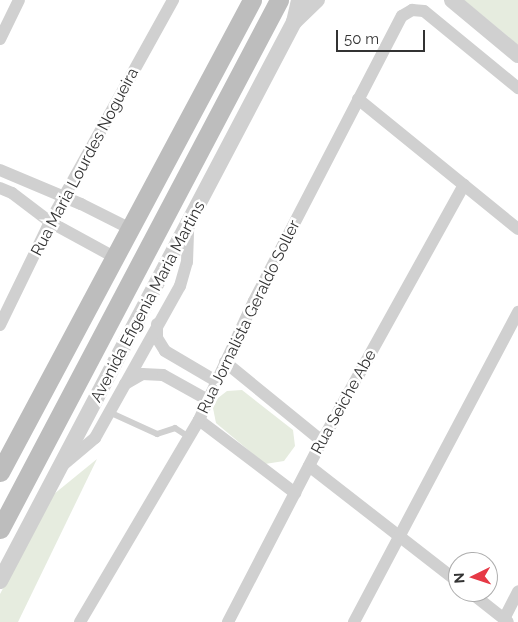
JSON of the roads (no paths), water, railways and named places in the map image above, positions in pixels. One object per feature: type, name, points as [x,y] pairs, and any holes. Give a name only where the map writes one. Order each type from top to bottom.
[{"type":"main road","points":[[0,472],[6,454],[116,258],[252,0]]},
{"type":"main road","points":[[0,529],[279,0]]},
{"type":"street","points":[[1,35],[19,0]]},
{"type":"street","name":"Rua Maria Lourdes Nogueira","points":[[0,325],[50,222],[173,0]]},
{"type":"street","points":[[294,22],[299,0]]},
{"type":"street","points":[[294,22],[317,0]]},
{"type":"street","points":[[452,0],[518,55]]},
{"type":"street","name":"Rua Jornalista Geraldo Soller","points":[[80,622],[199,420],[225,362],[358,98],[402,16],[412,10],[424,11],[518,88]]},
{"type":"street","name":"Avenida Efigenia Maria Martins","points":[[0,581],[63,465],[294,22]]},
{"type":"street","points":[[358,98],[518,229]]},
{"type":"street","points":[[0,170],[65,197],[130,229]]},
{"type":"street","name":"Rua Seiche Abe","points":[[228,622],[322,441],[464,185]]},
{"type":"street","points":[[0,188],[12,193],[50,222],[116,258]]},
{"type":"street","points":[[63,465],[91,444],[185,273],[188,226]]},
{"type":"street","points":[[354,622],[401,537],[518,312]]},
{"type":"street","points":[[159,320],[157,338],[165,351],[216,381]]},
{"type":"street","points":[[225,362],[322,441]]},
{"type":"street","points":[[124,384],[142,374],[163,374],[208,400]]},
{"type":"street","points":[[199,420],[295,493]]},
{"type":"street","points":[[309,466],[448,574]]},
{"type":"street","points":[[483,602],[506,620],[518,591]]},
{"type":"lane","points":[[110,412],[156,434],[175,428],[189,437]]}]
